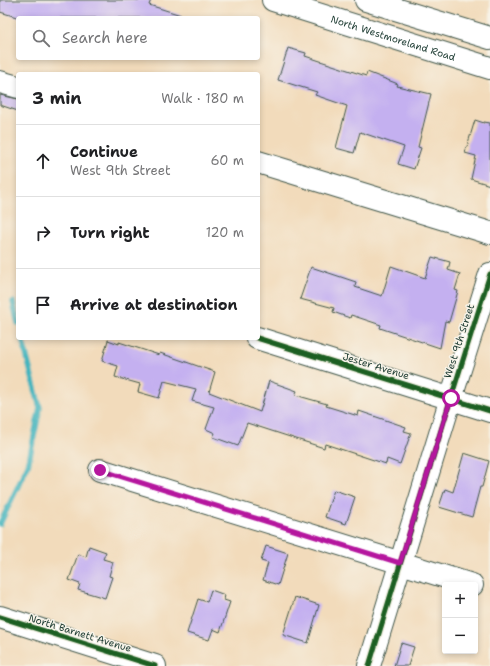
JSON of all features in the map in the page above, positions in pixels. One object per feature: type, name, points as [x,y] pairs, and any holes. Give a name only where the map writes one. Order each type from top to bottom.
[{"type":"street","name":"North Westmoreland Road","points":[[273,0],[490,68]]},
{"type":"street","points":[[366,0],[490,38]]},
{"type":"street","points":[[0,82],[16,86]]},
{"type":"street","points":[[260,163],[490,233]]},
{"type":"street","name":"West 9th Street","points":[[369,666],[490,274]]},
{"type":"street","name":"Jester Avenue","points":[[260,339],[490,411]]},
{"type":"street","points":[[100,470],[462,582]]},
{"type":"street","points":[[478,587],[490,591]]},
{"type":"street","name":"North Barnett Avenue","points":[[0,617],[155,666]]},
{"type":"building","points":[[0,0],[151,0],[149,5],[181,16],[16,17],[0,12]]},
{"type":"building","points":[[288,48],[306,53],[305,56],[366,76],[367,72],[398,84],[397,86],[431,94],[418,147],[421,148],[414,169],[398,164],[404,147],[360,132],[354,153],[336,148],[347,106],[315,95],[317,92],[278,80]]},
{"type":"building","points":[[0,95],[16,99],[16,110],[0,105]]},
{"type":"building","points":[[475,120],[490,123],[490,185],[471,179],[476,156],[465,153]]},
{"type":"building","points":[[432,257],[450,262],[448,270],[460,274],[455,290],[458,291],[449,322],[445,321],[440,348],[380,328],[381,325],[351,315],[350,318],[333,312],[334,308],[300,299],[311,267],[356,282],[355,287],[382,296],[391,266],[425,278]]},
{"type":"building","points":[[108,340],[159,355],[160,353],[215,372],[209,392],[260,412],[269,381],[297,391],[295,395],[327,404],[326,406],[358,416],[359,411],[406,427],[404,431],[411,433],[400,464],[387,459],[386,464],[325,444],[324,448],[247,423],[238,446],[213,437],[215,433],[206,429],[214,407],[192,401],[196,389],[164,381],[159,398],[138,392],[140,384],[115,377],[118,366],[102,361]]},
{"type":"building","points":[[464,453],[489,461],[472,517],[439,507],[445,489],[453,492]]},
{"type":"building","points":[[334,490],[355,497],[346,524],[325,517]]},
{"type":"building","points":[[89,546],[106,552],[103,559],[113,562],[109,576],[112,577],[105,598],[78,590],[80,584],[69,580],[78,554],[86,557]]},
{"type":"building","points":[[266,546],[288,553],[278,585],[263,580],[268,563],[261,561]]},
{"type":"building","points":[[211,590],[225,595],[224,600],[230,602],[220,632],[213,629],[209,640],[187,633],[198,599],[207,602]]},
{"type":"building","points":[[295,597],[319,605],[308,643],[283,635]]},
{"type":"building","points":[[401,643],[414,647],[408,666],[394,666]]},
{"type":"waterway","points":[[13,302],[16,315]]},
{"type":"waterway","points":[[0,524],[28,465],[40,408],[23,340]]},
{"type":"cycle path","points":[[369,666],[490,274]]},
{"type":"cycle path","points":[[260,339],[490,411]]},
{"type":"cycle path","points":[[0,617],[155,666]]},
{"type":"route","points":[[100,470],[400,563],[451,398]]}]
